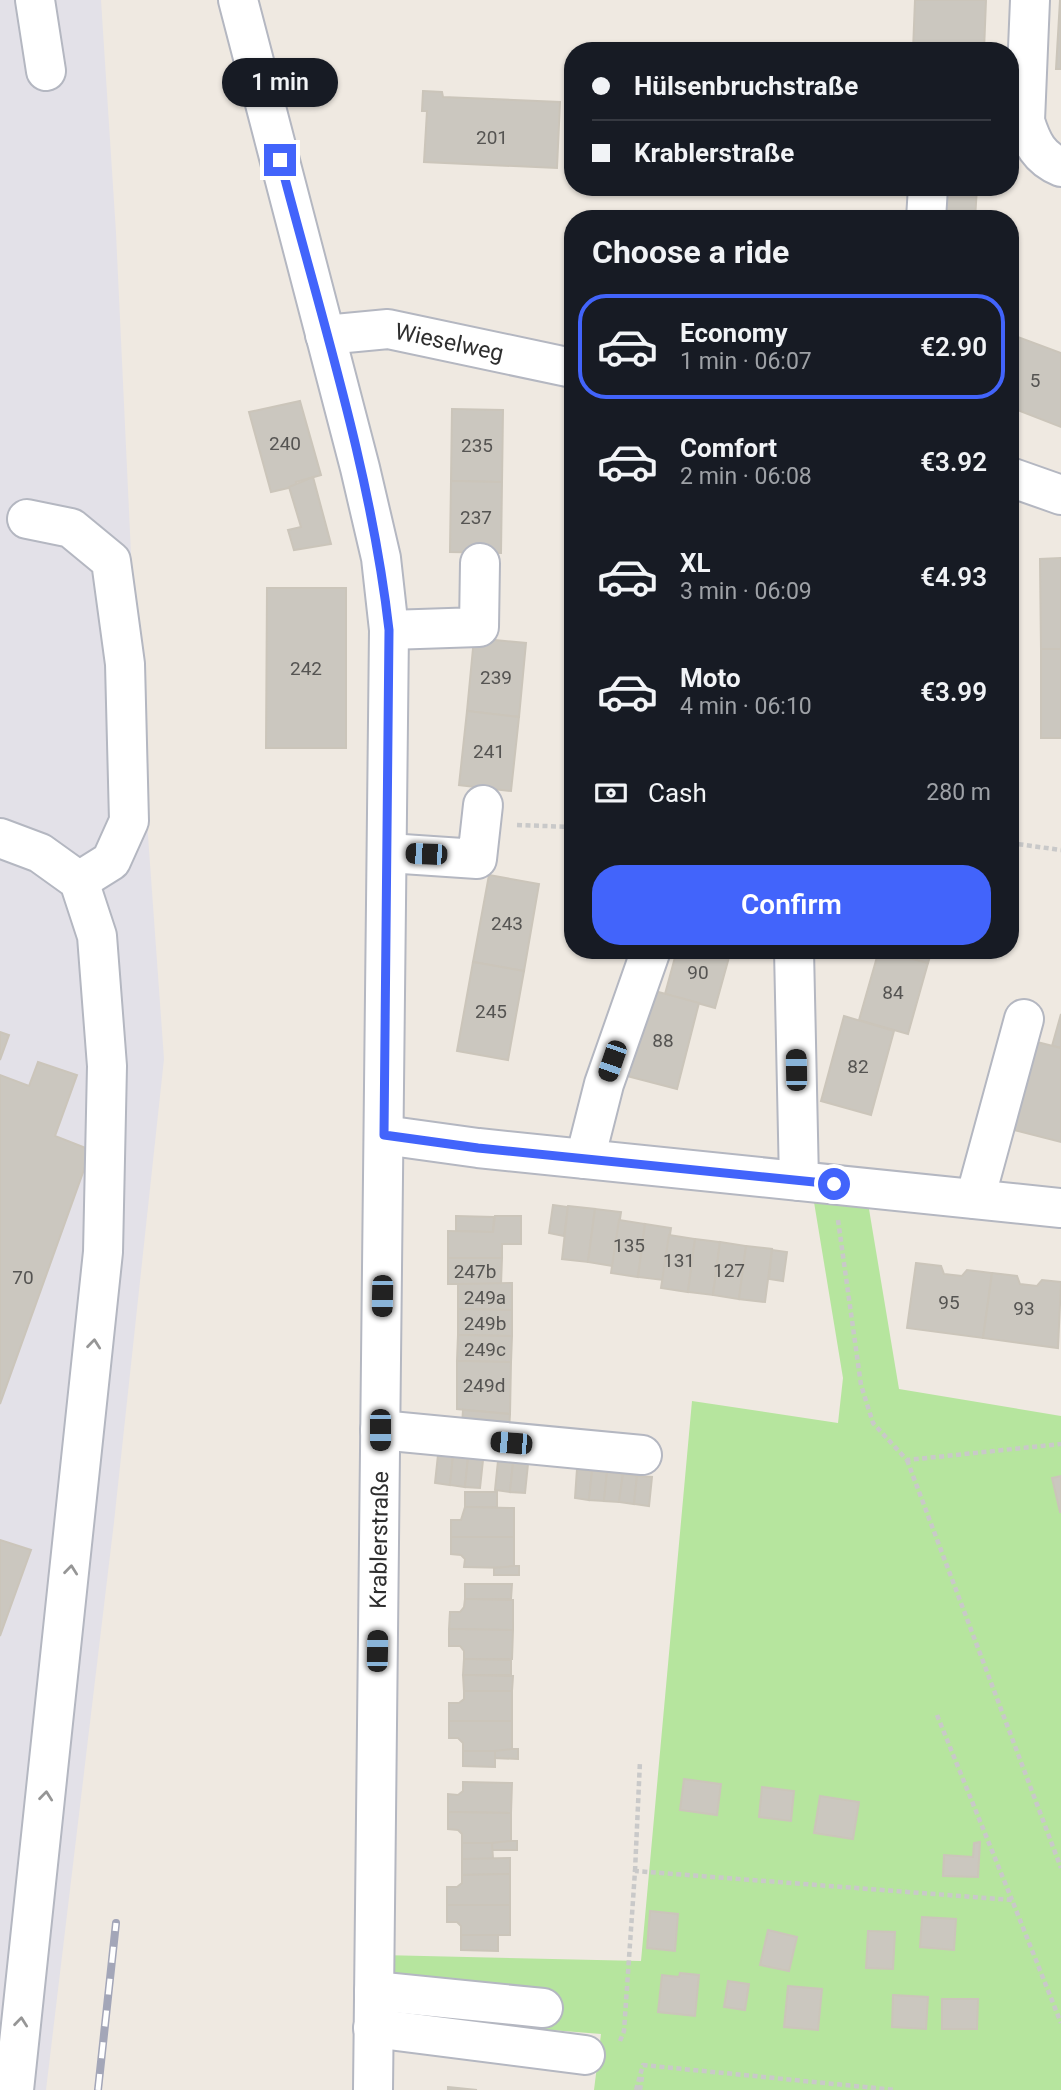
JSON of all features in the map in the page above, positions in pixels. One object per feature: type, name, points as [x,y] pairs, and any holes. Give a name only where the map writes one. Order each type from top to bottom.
[{"type":"street","points":[[35,0],[46,71]]},
{"type":"street","name":"Krablerstraße","points":[[238,0],[381,558],[389,630],[373,2090]]},
{"type":"street","points":[[1030,0],[1025,121],[1031,140],[1045,160],[1061,167]]},
{"type":"street","name":"Wieselweg","points":[[325,335],[388,329],[564,366]]},
{"type":"street","points":[[1019,480],[1061,495]]},
{"type":"street","points":[[27,519],[71,528],[111,561],[113,573],[125,664],[129,821],[111,861],[79,881]]},
{"type":"street","points":[[389,630],[479,627],[480,563]]},
{"type":"street","points":[[388,853],[477,859],[482,814]]},
{"type":"street","points":[[0,838],[40,853],[79,881],[97,936],[107,1066],[103,1252],[14,2090]]},
{"type":"street","points":[[585,1159],[604,1084],[647,959]]},
{"type":"street","points":[[795,959],[816,1183]]},
{"type":"street","points":[[975,1199],[1024,1019]]},
{"type":"street","points":[[384,1135],[585,1159],[1061,1208]]},
{"type":"street","points":[[380,1430],[642,1455]]},
{"type":"street","points":[[373,2010],[543,2008]]},
{"type":"street","points":[[373,2010],[602,2049]]},
{"type":"path","points":[[482,814],[564,826]]},
{"type":"path","points":[[1019,844],[1061,850]]},
{"type":"path","points":[[816,1183],[861,1385],[873,1423],[906,1461],[1061,1868]]},
{"type":"path","points":[[906,1461],[1061,1444]]},
{"type":"path","points":[[937,1715],[1061,2023]]},
{"type":"path","points":[[602,2049],[624,2031],[640,1761]]},
{"type":"path","points":[[635,1871],[1012,1900]]},
{"type":"path","points":[[638,2090],[643,2065],[895,2090]]},
{"type":"shaded area","points":[[0,0],[101,0],[116,233],[137,682],[164,1059],[114,1522],[46,2090],[0,2090]]},
{"type":"green space","points":[[813,1196],[868,1203],[899,1389],[1061,1416],[1061,2090],[594,2090],[601,2034],[381,2016],[381,1955],[641,1961],[692,1401],[838,1423],[843,1378]]},
{"type":"building","points":[[915,0],[986,0],[984,42],[913,42]]},
{"type":"building","points":[[1060,0],[1061,69],[1056,69]]},
{"type":"building","points":[[423,91],[442,92],[443,97],[560,102],[557,168],[424,162],[427,111],[422,111]]},
{"type":"building","points":[[947,196],[976,196],[976,210],[946,210]]},
{"type":"building","points":[[1019,337],[1061,353],[1061,427],[1019,411]]},
{"type":"building","points":[[300,401],[321,475],[296,482],[297,486],[271,492],[249,412]]},
{"type":"building","points":[[452,409],[503,410],[502,482],[451,481]]},
{"type":"building","points":[[313,477],[331,544],[294,550],[288,530],[301,527],[289,487]]},
{"type":"building","points":[[451,481],[502,482],[501,553],[450,552]]},
{"type":"building","points":[[1061,558],[1061,649],[1041,649],[1040,559]]},
{"type":"building","points":[[267,588],[346,588],[346,748],[266,748]]},
{"type":"building","points":[[474,638],[526,643],[519,717],[467,711]]},
{"type":"building","points":[[1041,649],[1061,649],[1061,738],[1041,738]]},
{"type":"building","points":[[467,711],[519,717],[511,791],[459,785]]},
{"type":"building","points":[[489,875],[539,884],[524,971],[473,962]]},
{"type":"building","points":[[675,959],[729,959],[715,1008],[665,994]]},
{"type":"building","points":[[876,959],[913,959],[928,963],[908,1034],[859,1020]]},
{"type":"building","points":[[914,959],[929,959],[928,963]]},
{"type":"building","points":[[473,962],[524,971],[508,1060],[457,1051]]},
{"type":"building","points":[[651,990],[699,1003],[677,1089],[627,1076]]},
{"type":"building","points":[[1061,1014],[1061,1048],[1052,1046]]},
{"type":"building","points":[[844,1016],[894,1031],[871,1115],[821,1101]]},
{"type":"building","points":[[0,1032],[9,1035],[0,1060]]},
{"type":"building","points":[[1037,1042],[1061,1048],[1061,1142],[1014,1130]]},
{"type":"building","points":[[38,1062],[77,1075],[55,1136],[91,1150],[0,1404],[0,1075],[29,1086]]},
{"type":"building","points":[[553,1205],[568,1207],[564,1236],[549,1233]]},
{"type":"building","points":[[568,1206],[595,1209],[588,1262],[562,1259]]},
{"type":"building","points":[[595,1209],[621,1212],[613,1266],[588,1262]]},
{"type":"building","points":[[456,1216],[494,1217],[493,1232],[456,1231]]},
{"type":"building","points":[[495,1216],[521,1216],[521,1244],[502,1244],[502,1258],[448,1258],[448,1231],[493,1232]]},
{"type":"building","points":[[619,1220],[645,1224],[638,1277],[611,1273]]},
{"type":"building","points":[[645,1224],[671,1228],[663,1280],[638,1277]]},
{"type":"building","points":[[669,1235],[695,1239],[688,1292],[661,1288]]},
{"type":"building","points":[[695,1239],[720,1242],[713,1295],[688,1292]]},
{"type":"building","points":[[720,1242],[746,1246],[739,1299],[713,1295]]},
{"type":"building","points":[[746,1246],[772,1249],[765,1302],[739,1299]]},
{"type":"building","points":[[772,1250],[787,1252],[783,1281],[769,1279]]},
{"type":"building","points":[[448,1258],[502,1258],[501,1284],[448,1284]]},
{"type":"building","points":[[916,1263],[941,1266],[944,1274],[962,1276],[967,1270],[992,1273],[983,1338],[907,1328]]},
{"type":"building","points":[[992,1273],[1017,1276],[1020,1284],[1037,1286],[1042,1280],[1061,1282],[1058,1348],[983,1338]]},
{"type":"building","points":[[512,1283],[512,1310],[458,1309],[458,1284]]},
{"type":"building","points":[[458,1309],[512,1310],[512,1336],[458,1335]]},
{"type":"building","points":[[458,1335],[512,1336],[511,1362],[457,1361]]},
{"type":"building","points":[[457,1361],[511,1362],[510,1414],[457,1409]]},
{"type":"building","points":[[463,1410],[510,1414],[509,1430],[462,1425]]},
{"type":"building","points":[[438,1455],[453,1456],[450,1485],[435,1483]]},
{"type":"building","points":[[453,1456],[468,1458],[465,1487],[450,1485]]},
{"type":"building","points":[[468,1458],[483,1460],[480,1488],[465,1487]]},
{"type":"building","points":[[498,1461],[513,1463],[510,1492],[495,1490]]},
{"type":"building","points":[[513,1463],[528,1464],[525,1493],[510,1492]]},
{"type":"building","points":[[577,1469],[592,1471],[589,1500],[575,1498]]},
{"type":"building","points":[[592,1471],[607,1472],[604,1501],[589,1500]]},
{"type":"building","points":[[607,1472],[623,1474],[619,1502],[604,1501]]},
{"type":"building","points":[[623,1474],[637,1476],[634,1504],[619,1502]]},
{"type":"building","points":[[637,1476],[652,1477],[649,1506],[634,1504]]},
{"type":"building","points":[[1061,1476],[1061,1512],[1060,1512],[1052,1478]]},
{"type":"building","points":[[465,1492],[497,1492],[497,1507],[465,1507]]},
{"type":"building","points":[[465,1507],[514,1508],[514,1537],[451,1537],[451,1520],[461,1520]]},
{"type":"building","points":[[451,1537],[514,1537],[514,1568],[464,1567],[465,1559],[461,1555],[451,1554]]},
{"type":"building","points":[[0,1540],[31,1550],[0,1636]]},
{"type":"building","points":[[519,1566],[519,1575],[494,1575],[494,1568]]},
{"type":"building","points":[[465,1584],[512,1584],[511,1599],[465,1599]]},
{"type":"building","points":[[465,1599],[513,1600],[513,1630],[449,1629],[450,1612],[460,1612]]},
{"type":"building","points":[[449,1629],[513,1630],[512,1659],[464,1659],[464,1651],[460,1646],[449,1646]]},
{"type":"building","points":[[464,1659],[511,1660],[511,1675],[463,1675]]},
{"type":"building","points":[[463,1675],[513,1676],[512,1691],[464,1691]]},
{"type":"building","points":[[464,1691],[512,1691],[512,1721],[449,1721],[449,1703],[459,1703],[464,1699]]},
{"type":"building","points":[[449,1721],[512,1721],[512,1751],[463,1751],[463,1743],[458,1738],[449,1738]]},
{"type":"building","points":[[518,1749],[518,1759],[494,1758],[495,1751]]},
{"type":"building","points":[[463,1751],[495,1751],[495,1767],[463,1766]]},
{"type":"building","points":[[684,1779],[721,1784],[717,1815],[680,1810]]},
{"type":"building","points":[[463,1782],[512,1783],[511,1813],[448,1812],[448,1794],[458,1795],[463,1791]]},
{"type":"building","points":[[762,1787],[794,1791],[791,1821],[759,1817]]},
{"type":"building","points":[[820,1796],[859,1802],[853,1839],[814,1833]]},
{"type":"building","points":[[448,1812],[511,1813],[511,1843],[462,1843],[462,1834],[458,1830],[448,1829]]},
{"type":"building","points":[[517,1841],[517,1850],[492,1850],[492,1843]]},
{"type":"building","points":[[980,1842],[978,1877],[943,1876],[944,1855],[973,1857],[974,1843]]},
{"type":"building","points":[[462,1843],[492,1843],[493,1859],[462,1859]]},
{"type":"building","points":[[510,1858],[510,1874],[462,1875],[462,1859]]},
{"type":"building","points":[[510,1874],[510,1905],[447,1905],[447,1887],[457,1887],[462,1883],[462,1875]]},
{"type":"building","points":[[447,1905],[510,1905],[510,1935],[461,1935],[461,1926],[457,1922],[447,1922]]},
{"type":"building","points":[[650,1911],[678,1914],[675,1951],[647,1948]]},
{"type":"building","points":[[922,1917],[956,1919],[954,1950],[920,1947]]},
{"type":"building","points":[[768,1930],[797,1937],[789,1971],[760,1965]]},
{"type":"building","points":[[868,1931],[895,1932],[893,1969],[866,1968]]},
{"type":"building","points":[[461,1935],[498,1935],[498,1951],[461,1950]]},
{"type":"building","points":[[680,1973],[699,1975],[695,2016],[658,2012],[662,1975],[679,1977]]},
{"type":"building","points":[[728,1981],[749,1984],[745,2010],[724,2007]]},
{"type":"building","points":[[788,1986],[822,1989],[818,2030],[784,2027]]},
{"type":"building","points":[[893,1995],[928,1997],[926,2029],[892,2027]]},
{"type":"building","points":[[942,1999],[978,1999],[977,2029],[942,2029]]},
{"type":"building","points":[[448,2087],[477,2090],[448,2090]]},
{"type":"railway","points":[[98,2090],[116,1923]]},
{"type":"route","points":[[280,160],[360,468],[384,582],[389,630],[384,1135],[478,1148],[834,1184]]}]
